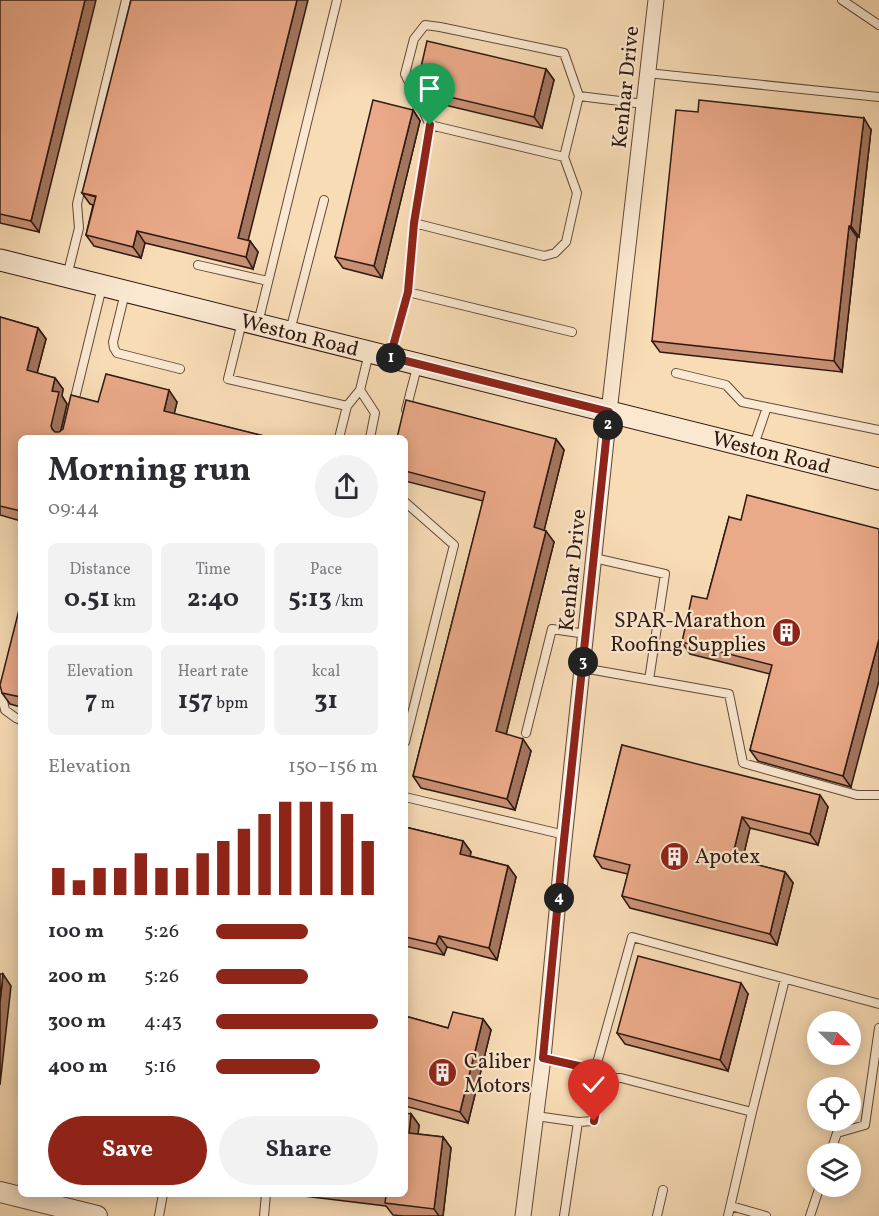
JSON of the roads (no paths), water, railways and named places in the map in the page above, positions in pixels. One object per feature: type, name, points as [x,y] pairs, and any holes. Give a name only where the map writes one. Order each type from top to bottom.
[{"type":"main road","name":"Weston Road","points":[[0,260],[879,479]]},
{"type":"street","name":"Kenhar Drive","points":[[523,1216],[543,1058],[609,412],[656,0]]},
{"type":"street","points":[[0,1192],[18,1196]]},
{"type":"street","points":[[20,1197],[97,1216]]},
{"type":"lane","points":[[66,276],[79,228],[77,204],[126,0]]},
{"type":"lane","points":[[337,0],[268,281],[228,379],[347,406]]},
{"type":"lane","points":[[842,0],[879,25]]},
{"type":"lane","points":[[340,435],[347,406],[360,390],[380,355],[408,292],[414,223],[430,125],[405,74],[414,39],[425,26],[440,27],[564,53],[579,96],[564,157],[577,194],[566,242],[555,253],[544,255],[414,223]]},
{"type":"lane","points":[[647,73],[879,97]]},
{"type":"lane","points":[[579,96],[644,104]]},
{"type":"lane","points":[[430,125],[564,157]]},
{"type":"lane","points":[[290,332],[324,200]]},
{"type":"lane","points":[[198,265],[268,281]]},
{"type":"lane","points":[[71,415],[103,285]]},
{"type":"lane","points":[[126,291],[113,342],[117,353],[180,369]]},
{"type":"lane","points":[[408,292],[572,332]]},
{"type":"lane","points":[[404,419],[417,364]]},
{"type":"lane","points":[[676,373],[726,385],[742,402],[879,430]]},
{"type":"lane","points":[[360,390],[375,413],[371,435]]},
{"type":"lane","points":[[753,448],[767,407]]},
{"type":"lane","points":[[408,505],[454,545],[408,730]]},
{"type":"lane","points":[[594,558],[665,574],[649,680]]},
{"type":"lane","points":[[526,733],[552,629],[586,634]]},
{"type":"lane","points":[[582,668],[729,694],[743,763],[857,795],[879,795]]},
{"type":"lane","points":[[7,673],[2,696],[5,710],[18,719]]},
{"type":"lane","points":[[408,798],[565,835]]},
{"type":"lane","points":[[594,1074],[632,937],[879,1004]]},
{"type":"lane","points":[[728,1216],[785,979]]},
{"type":"lane","points":[[834,1143],[837,1134],[865,1125],[879,1028]]},
{"type":"lane","points":[[543,1058],[583,1067],[602,1078],[621,1078],[752,1112]]},
{"type":"lane","points":[[536,1116],[578,1122],[594,1121],[602,1078]]},
{"type":"lane","points":[[564,1216],[578,1122]]},
{"type":"lane","points":[[657,1216],[663,1190]]},
{"type":"lane","points":[[159,1216],[162,1197]]},
{"type":"lane","points":[[264,1216],[266,1197]]},
{"type":"lane","points":[[810,1216],[816,1197]]},
{"type":"lane","points":[[731,1206],[766,1216]]},
{"type":"place","name":"SPAR-Marathon Roofing Supplies","points":[[787,632]]},
{"type":"place","name":"Apotex","points":[[674,856]]},
{"type":"place","name":"Caliber Motors","points":[[443,1073]]}]
